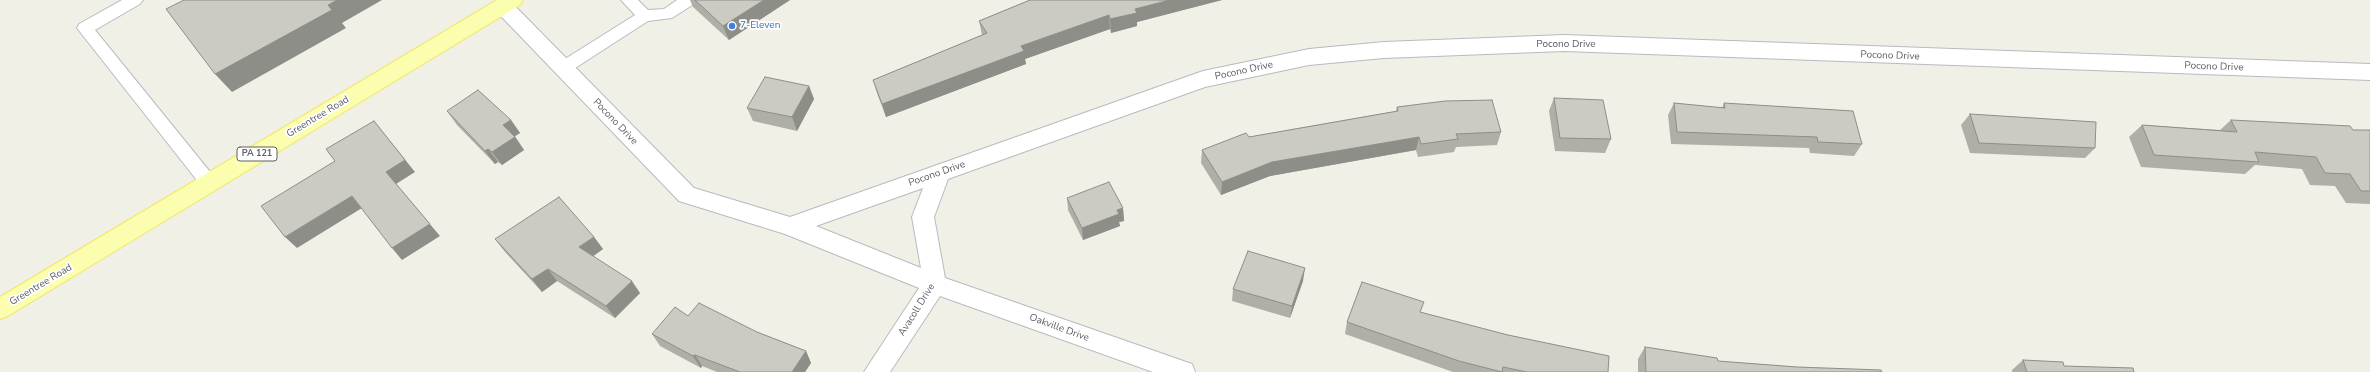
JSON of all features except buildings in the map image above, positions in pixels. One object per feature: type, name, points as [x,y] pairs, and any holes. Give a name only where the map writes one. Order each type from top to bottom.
[{"type":"main road","name":"Greentree Road","points":[[0,309],[508,3]]},
{"type":"street","name":"Pocono Drive","points":[[508,3],[563,68],[687,195],[790,226],[935,284]]},
{"type":"street","name":"Pocono Drive","points":[[790,226],[1203,79],[1309,57],[1384,50],[1564,43],[2370,72]]},
{"type":"street","name":"Avacoll Drive","points":[[876,372],[935,284],[923,217],[938,174]]},
{"type":"street","name":"Oakville Drive","points":[[935,284],[1183,372]]},
{"type":"lane","points":[[135,0],[85,28],[209,183]]},
{"type":"lane","points":[[629,0],[645,16]]},
{"type":"lane","points":[[563,68],[645,16],[667,14],[689,0]]},
{"type":"place","name":"7-Eleven","points":[[732,26]]}]
